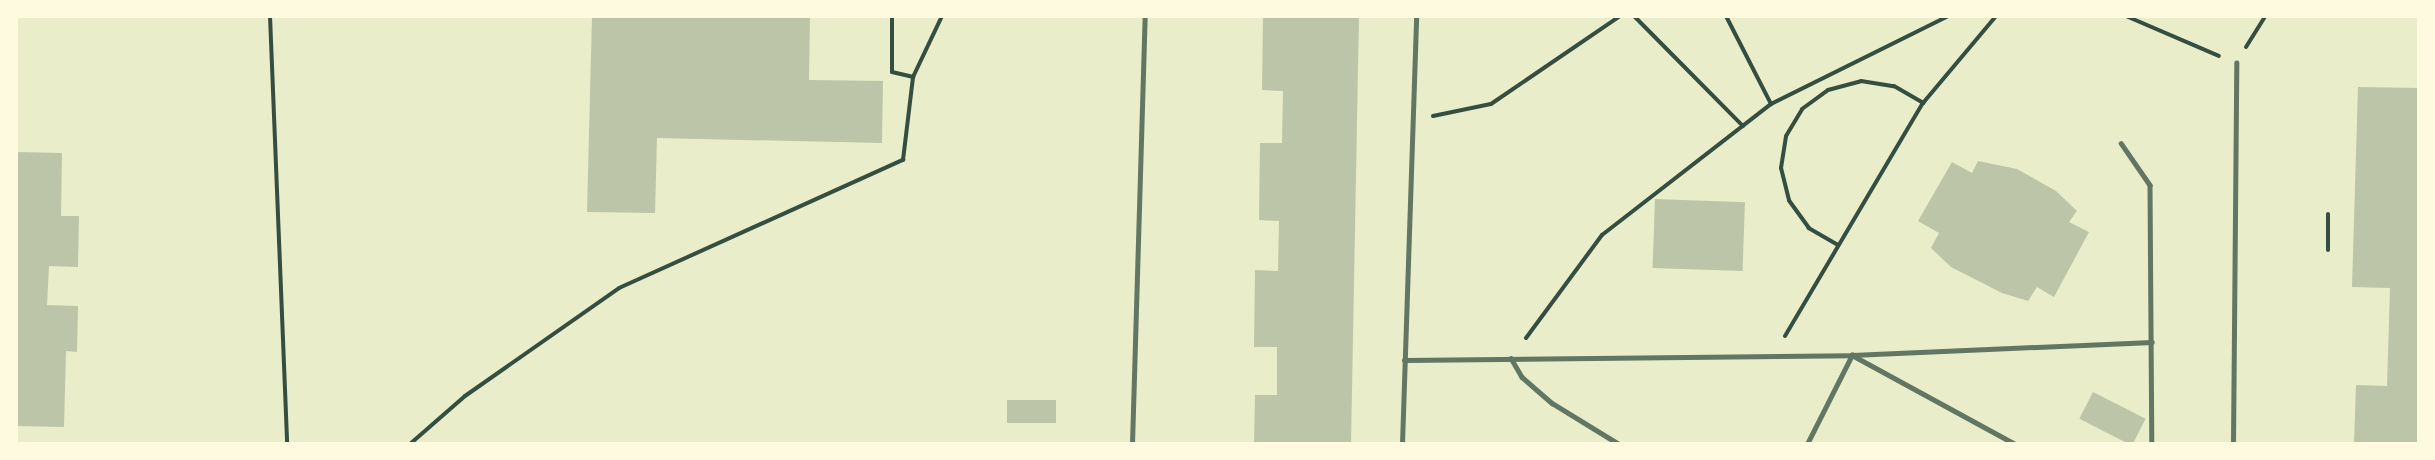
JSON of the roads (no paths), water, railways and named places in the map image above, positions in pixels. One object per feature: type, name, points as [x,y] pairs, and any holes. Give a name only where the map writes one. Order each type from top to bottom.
[{"type":"lane","points":[[1132,444],[1145,16]]},
{"type":"lane","points":[[1402,444],[1416,16]]},
{"type":"lane","points":[[2233,444],[2236,63]]},
{"type":"lane","points":[[2121,143],[2150,185],[2152,444]]},
{"type":"lane","points":[[1404,360],[1852,355],[2152,342]]},
{"type":"lane","points":[[1807,444],[1852,355]]},
{"type":"lane","points":[[1852,355],[2015,444]]},
{"type":"lane","points":[[1511,358],[1522,377],[1552,403],[1619,444]]}]
